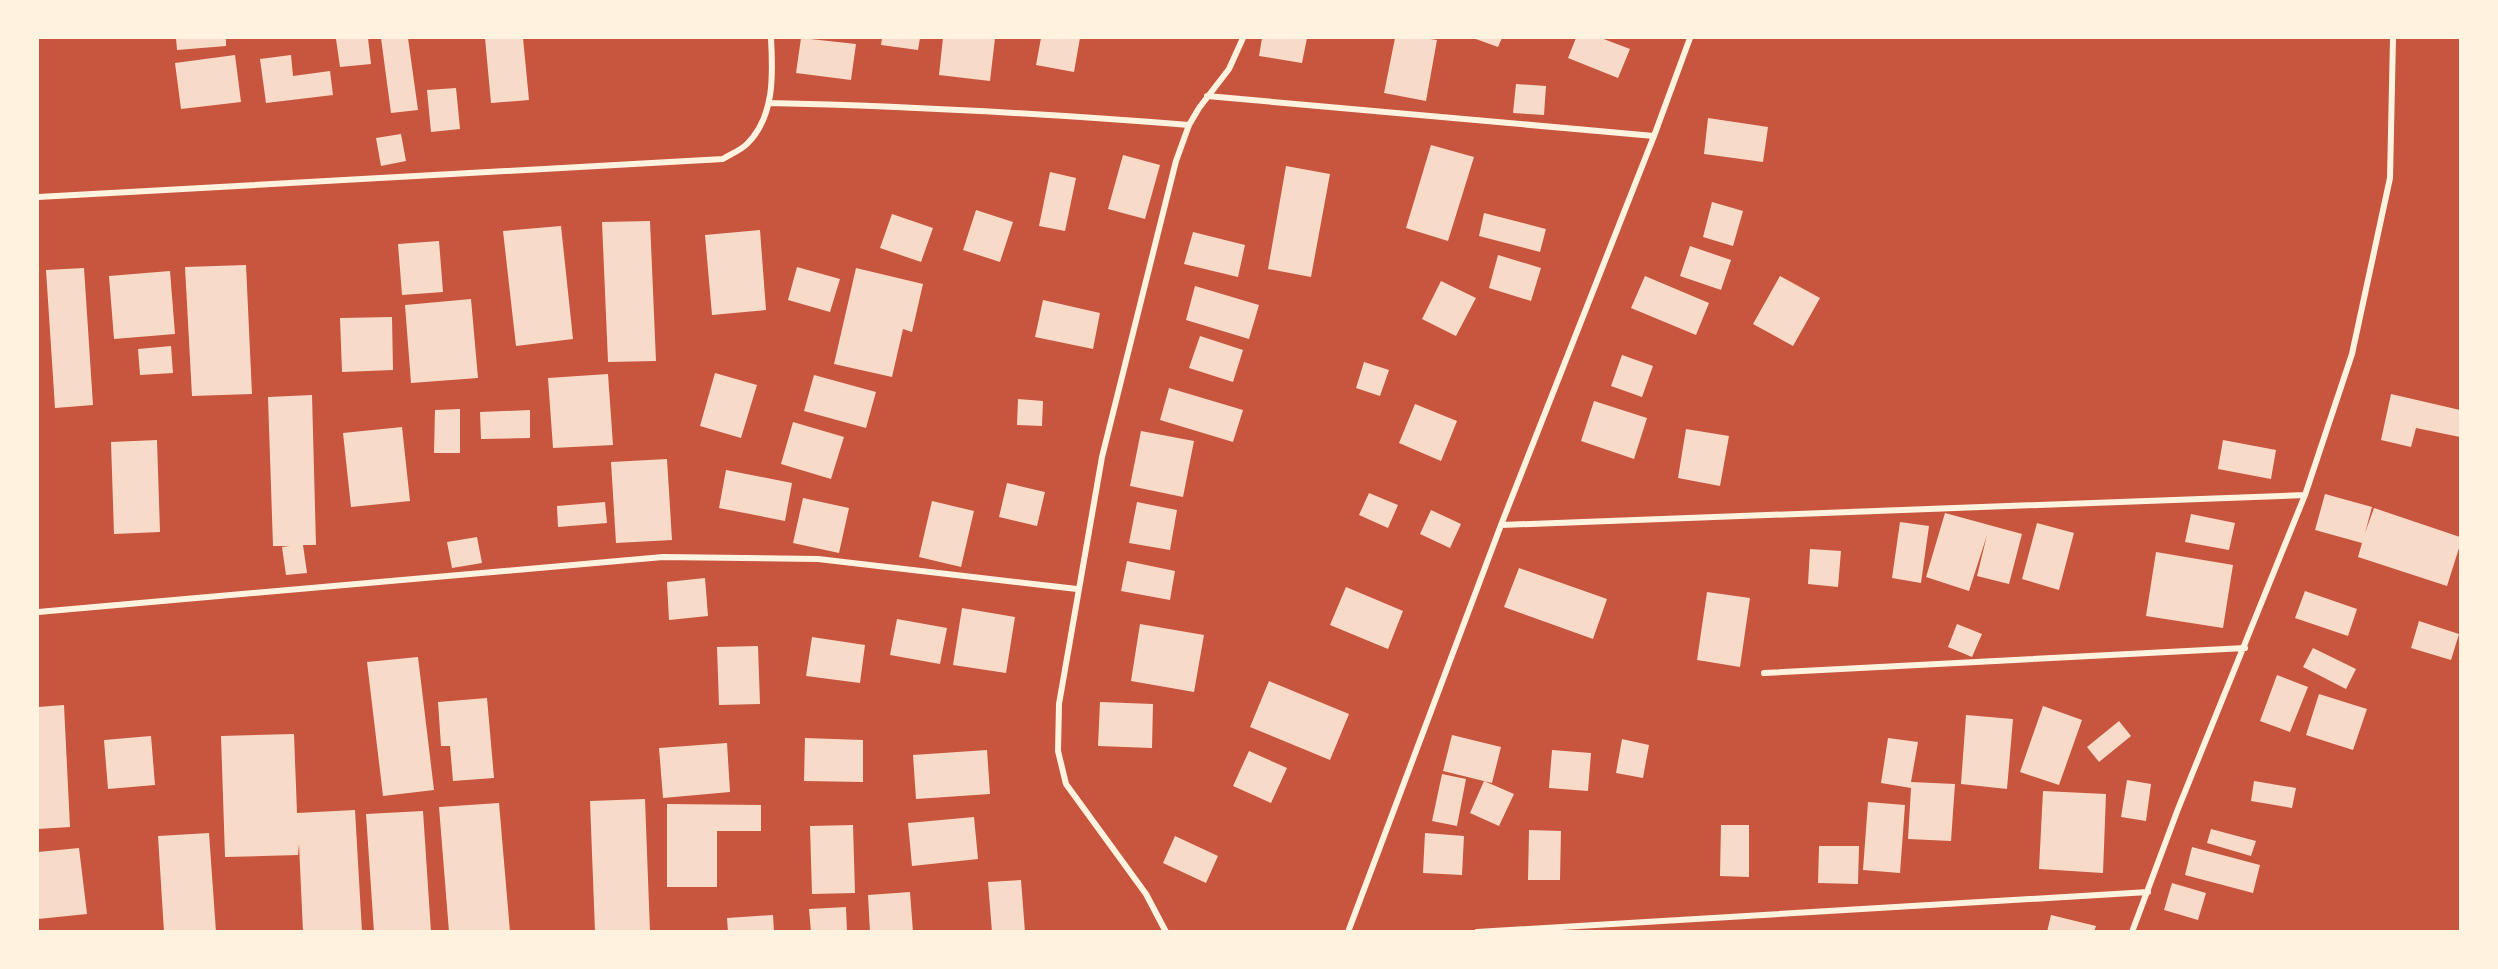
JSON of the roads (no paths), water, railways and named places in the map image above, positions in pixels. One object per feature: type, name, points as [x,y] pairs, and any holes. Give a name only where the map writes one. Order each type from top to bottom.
[{"type":"street","points":[[38,197],[723,159],[746,144],[761,124],[770,103],[771,38]]},
{"type":"street","points":[[1166,932],[1146,894],[1066,784],[1058,751],[1059,704],[1077,589],[1102,457],[1176,161],[1189,125],[1229,69],[1243,38]]},
{"type":"street","points":[[1348,932],[1501,525],[1654,136],[1690,38]]},
{"type":"street","points":[[2132,932],[2178,809],[2246,648],[2305,495],[2352,354],[2390,178],[2393,38]]},
{"type":"street","points":[[1208,96],[1654,136]]},
{"type":"street","points":[[770,103],[914,106],[1189,125]]},
{"type":"street","points":[[1501,525],[2305,495]]},
{"type":"street","points":[[38,612],[663,557],[818,560],[1077,589]]},
{"type":"street","points":[[1764,673],[2246,648]]},
{"type":"street","points":[[1477,932],[2148,892]]}]
